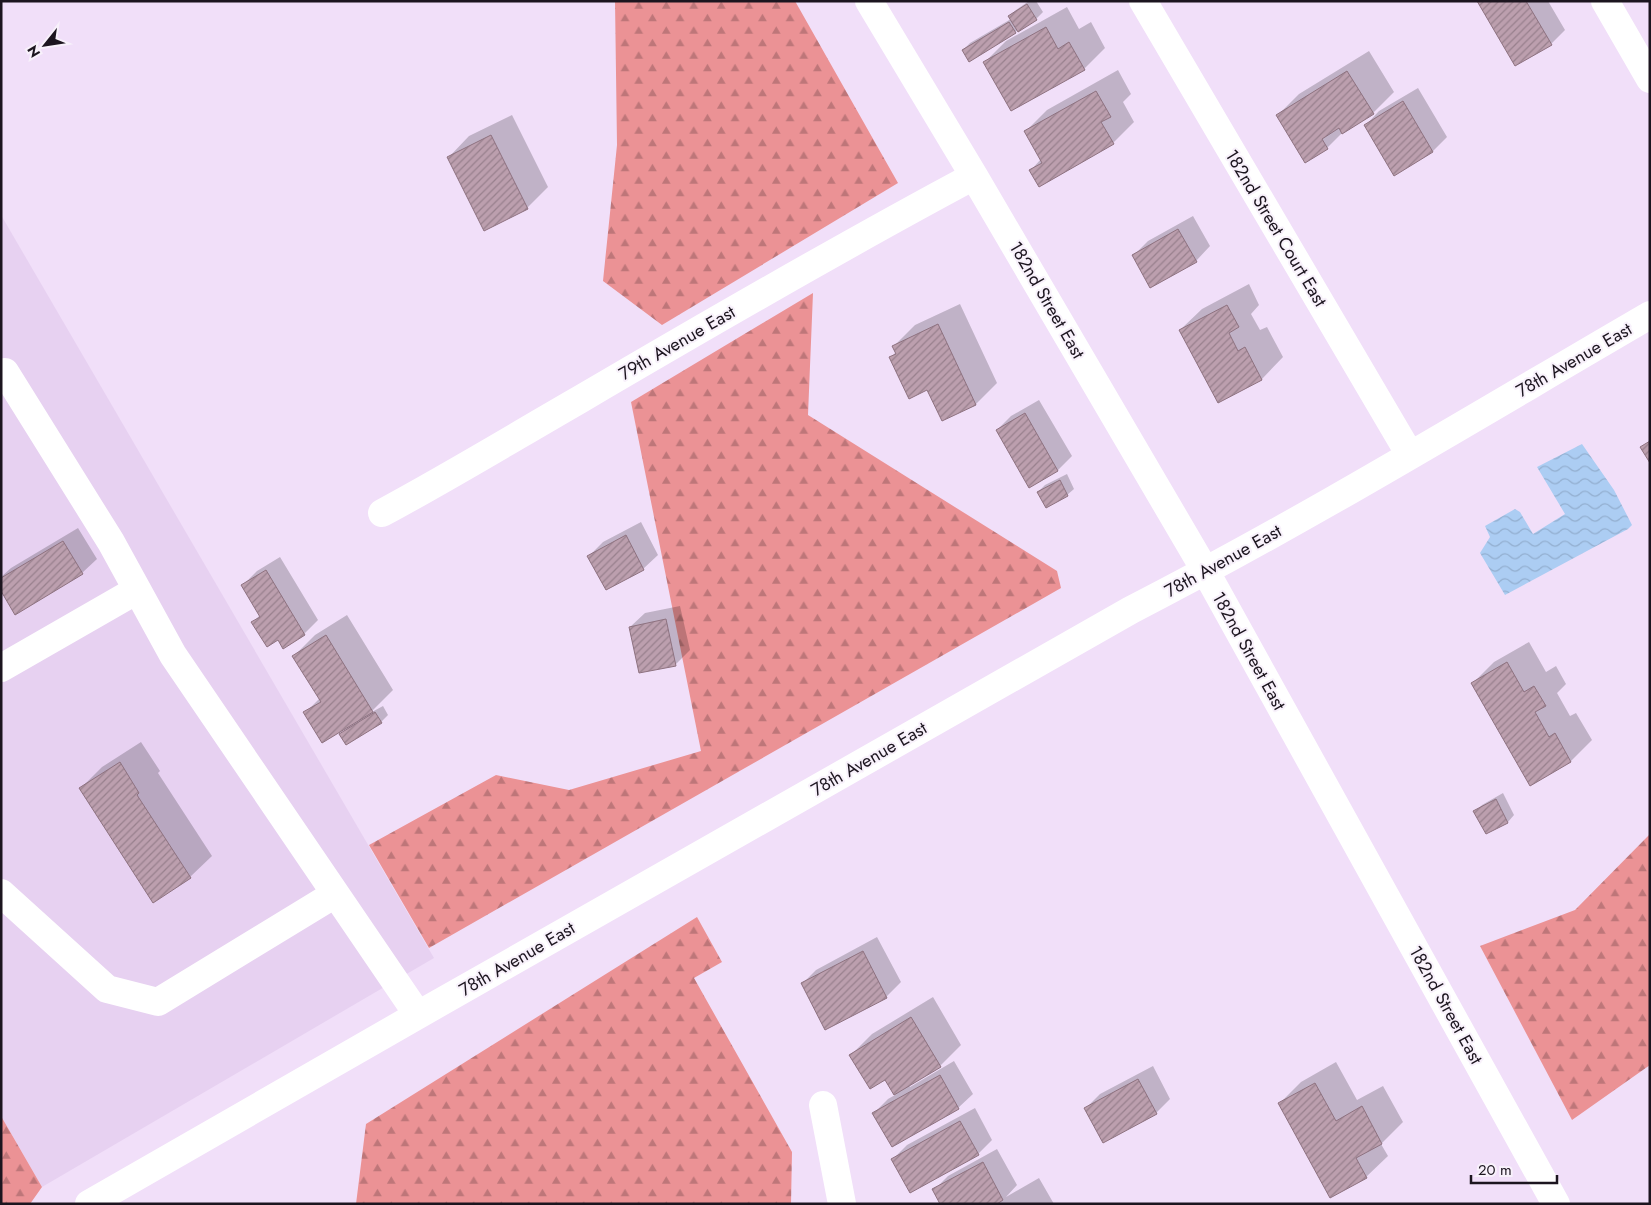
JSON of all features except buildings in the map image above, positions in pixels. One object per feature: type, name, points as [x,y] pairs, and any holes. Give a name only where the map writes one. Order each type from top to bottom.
[{"type":"street","name":"182nd Street East","points":[[869,1],[1206,572],[1556,1204]]},
{"type":"street","name":"182nd Street Court East","points":[[1142,1],[1410,455]]},
{"type":"street","points":[[1605,1],[1650,79]]},
{"type":"street","name":"79th Avenue East","points":[[382,513],[441,481],[865,235],[974,176]]},
{"type":"street","name":"78th Avenue East","points":[[89,1204],[1132,610],[1206,572],[1650,315]]},
{"type":"street","points":[[1,374],[5,372],[111,542],[172,655],[418,1015]]},
{"type":"street","points":[[1,668],[137,590]]},
{"type":"street","points":[[1,893],[107,989],[158,1002],[335,894]]},
{"type":"street","points":[[823,1105],[842,1204]]},
{"type":"shaded area","points":[[1,215],[434,958],[42,1187],[1,1116]]},
{"type":"green space","points":[[615,1],[795,1],[898,183],[662,325],[603,281],[617,145]]},
{"type":"green space","points":[[813,293],[808,415],[1057,571],[1061,588],[429,948],[369,845],[496,775],[569,790],[701,751],[631,402]]},
{"type":"green space","points":[[1650,834],[1650,1065],[1572,1120],[1480,946],[1575,910]]},
{"type":"green space","points":[[697,917],[722,962],[694,978],[792,1152],[791,1204],[356,1204],[366,1124]]},
{"type":"green space","points":[[1,1116],[42,1187],[30,1204],[1,1204]]},
{"type":"water","points":[[1582,444],[1614,490],[1632,525],[1628,529],[1505,595],[1480,553],[1490,537],[1485,526],[1515,509],[1520,512],[1533,534],[1565,514],[1537,467]]}]
